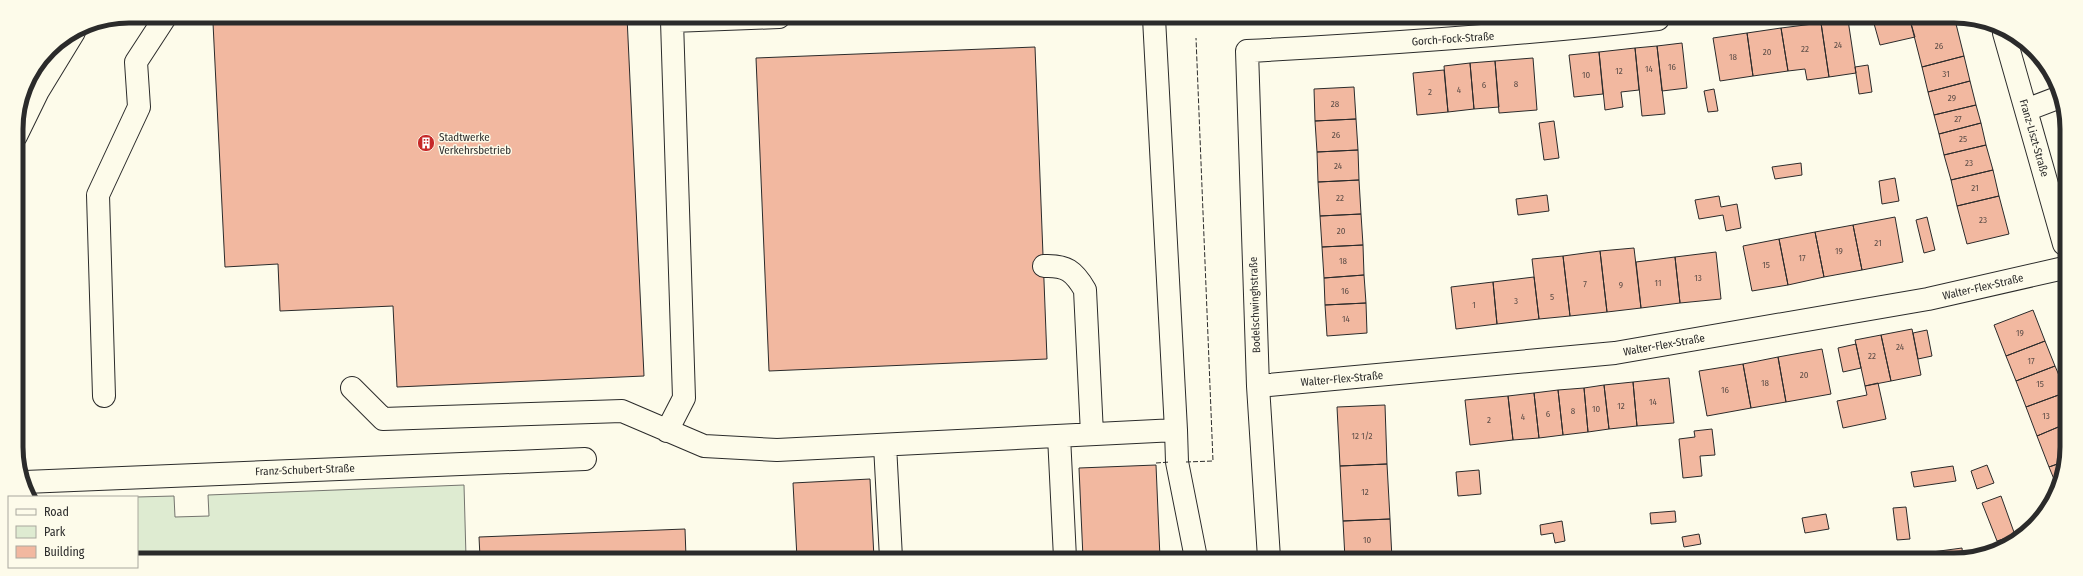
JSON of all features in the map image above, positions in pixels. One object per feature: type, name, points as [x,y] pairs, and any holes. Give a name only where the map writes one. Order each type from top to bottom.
[{"type":"street","points":[[104,396],[98,195],[139,107],[136,62],[161,23]]},
{"type":"street","points":[[667,431],[684,398],[672,23]]},
{"type":"street","points":[[1154,23],[1177,462],[1195,553]]},
{"type":"street","name":"Gorch-Fock-Straße","points":[[1247,51],[1402,43],[1542,33],[1625,23]]},
{"type":"street","name":"Franz-Liszt-Straße","points":[[2005,36],[2060,230]]},
{"type":"street","points":[[23,122],[38,91],[67,43]]},
{"type":"street","name":"Bodelschwinghstraße","points":[[1247,51],[1258,386],[1269,553]]},
{"type":"street","points":[[2026,110],[2055,98]]},
{"type":"street","points":[[1044,266],[1065,268],[1077,277],[1085,290],[1092,434]]},
{"type":"street","name":"Walter-Flex-Straße","points":[[1258,386],[1615,353],[1928,299],[2060,269]]},
{"type":"street","points":[[352,388],[383,419],[622,412],[704,446],[777,450],[1176,430]]},
{"type":"street","points":[[1059,436],[1065,553]]},
{"type":"street","points":[[885,445],[891,553]]},
{"type":"street","name":"Franz-Schubert-Straße","points":[[29,482],[585,459]]},
{"type":"green space","points":[[464,485],[466,553],[138,553],[138,497],[174,496],[175,517],[209,516],[208,495]]},
{"type":"building","name":"Stadtwerke Verkehrsbetrieb","points":[[213,23],[627,23],[644,376],[397,387],[393,306],[280,311],[278,264],[225,267]]},
{"type":"building","points":[[1821,23],[1848,23],[1856,73],[1829,77]]},
{"type":"building","points":[[1821,23],[1829,77],[1807,80],[1805,69],[1788,71],[1781,28]]},
{"type":"building","points":[[1874,23],[1911,23],[1915,37],[1880,45]]},
{"type":"building","points":[[1911,23],[1956,23],[1964,56],[1922,67]]},
{"type":"building","points":[[1781,28],[1788,71],[1753,76],[1747,33]]},
{"type":"building","points":[[1747,33],[1753,76],[1720,81],[1713,38]]},
{"type":"building","points":[[1682,43],[1687,88],[1662,91],[1657,46]]},
{"type":"building","points":[[1657,46],[1665,114],[1642,116],[1635,48]]},
{"type":"building","points":[[1035,47],[1047,359],[769,371],[756,58]]},
{"type":"building","points":[[1635,48],[1639,90],[1621,92],[1623,107],[1605,110],[1599,52]]},
{"type":"building","points":[[1599,52],[1603,94],[1574,97],[1569,55]]},
{"type":"building","points":[[1964,56],[1970,81],[1928,92],[1922,67]]},
{"type":"building","points":[[1533,58],[1537,110],[1499,113],[1495,61]]},
{"type":"building","points":[[1495,61],[1499,107],[1474,109],[1470,63]]},
{"type":"building","points":[[1470,63],[1474,109],[1448,112],[1444,66]]},
{"type":"building","points":[[1868,65],[1872,92],[1859,94],[1855,67]]},
{"type":"building","points":[[1444,70],[1448,112],[1417,115],[1413,73]]},
{"type":"building","points":[[1970,81],[1976,105],[1934,115],[1928,92]]},
{"type":"building","points":[[1354,87],[1356,119],[1315,121],[1314,89]]},
{"type":"building","points":[[1714,89],[1718,111],[1708,112],[1704,91]]},
{"type":"building","points":[[1976,105],[1981,123],[1939,134],[1934,115]]},
{"type":"building","points":[[1356,119],[1358,150],[1317,152],[1315,121]]},
{"type":"building","points":[[1554,121],[1559,158],[1544,160],[1539,123]]},
{"type":"building","points":[[1981,123],[1986,145],[1944,155],[1939,134]]},
{"type":"building","points":[[1986,145],[1993,170],[1951,180],[1944,155]]},
{"type":"building","points":[[1358,150],[1359,180],[1318,182],[1317,152]]},
{"type":"building","points":[[1801,163],[1802,175],[1775,179],[1772,167]]},
{"type":"building","points":[[1993,170],[1999,196],[1957,206],[1951,180]]},
{"type":"building","points":[[1895,178],[1899,201],[1882,204],[1879,181]]},
{"type":"building","points":[[1359,180],[1361,214],[1320,216],[1318,182]]},
{"type":"building","points":[[1547,195],[1549,211],[1518,215],[1516,199]]},
{"type":"building","points":[[1719,196],[1721,207],[1737,204],[1741,228],[1726,231],[1723,215],[1699,219],[1695,200]]},
{"type":"building","points":[[1999,196],[2009,234],[1967,244],[1957,206]]},
{"type":"building","points":[[1361,214],[1363,245],[1322,247],[1320,216]]},
{"type":"building","points":[[1895,217],[1903,262],[1862,270],[1853,225]]},
{"type":"building","points":[[1927,217],[1935,250],[1924,253],[1916,220]]},
{"type":"building","points":[[1853,225],[1862,270],[1824,277],[1815,232]]},
{"type":"building","points":[[1815,232],[1824,277],[1788,285],[1779,239]]},
{"type":"building","points":[[1779,239],[1788,285],[1752,291],[1743,246]]},
{"type":"building","points":[[1363,245],[1364,275],[1324,278],[1322,247]]},
{"type":"building","points":[[1634,248],[1641,308],[1607,312],[1600,251]]},
{"type":"building","points":[[1600,251],[1607,312],[1570,316],[1563,256]]},
{"type":"building","points":[[1716,252],[1721,299],[1680,303],[1675,257]]},
{"type":"building","points":[[1563,256],[1570,316],[1539,319],[1532,259]]},
{"type":"building","points":[[1675,257],[1680,303],[1641,308],[1636,262]]},
{"type":"building","points":[[1364,275],[1366,303],[1325,305],[1324,278]]},
{"type":"building","points":[[1534,277],[1539,319],[1497,324],[1493,282]]},
{"type":"building","points":[[1493,282],[1497,324],[1456,329],[1451,287]]},
{"type":"building","points":[[1366,303],[1367,333],[1327,336],[1325,305]]},
{"type":"building","points":[[2033,310],[2045,341],[2006,356],[1994,325]]},
{"type":"building","points":[[1912,329],[1921,375],[1891,381],[1881,335]]},
{"type":"building","points":[[1927,330],[1932,356],[1918,359],[1913,333]]},
{"type":"building","points":[[1881,335],[1891,381],[1865,386],[1855,340]]},
{"type":"building","points":[[2045,341],[2055,366],[2016,381],[2006,356]]},
{"type":"building","points":[[1856,344],[1861,368],[1843,372],[1838,348]]},
{"type":"building","points":[[1822,349],[1831,394],[1786,402],[1778,357]]},
{"type":"building","points":[[1778,357],[1786,402],[1751,408],[1743,364]]},
{"type":"building","points":[[1743,364],[1751,408],[1707,416],[1699,371]]},
{"type":"building","points":[[2055,366],[2060,378],[2060,394],[2026,407],[2016,381]]},
{"type":"building","points":[[1669,378],[1674,423],[1637,426],[1633,382]]},
{"type":"building","points":[[1633,382],[1637,426],[1609,429],[1604,385]]},
{"type":"building","points":[[1878,383],[1886,419],[1843,428],[1837,401],[1867,395],[1865,386]]},
{"type":"building","points":[[1604,385],[1609,429],[1588,432],[1584,388]]},
{"type":"building","points":[[1584,388],[1588,432],[1563,435],[1558,390]]},
{"type":"building","points":[[1558,390],[1563,435],[1539,438],[1534,393]]},
{"type":"building","points":[[1534,393],[1539,438],[1513,440],[1508,396]]},
{"type":"building","points":[[2060,394],[2060,426],[2037,436],[2026,407]]},
{"type":"building","points":[[1508,396],[1513,440],[1470,445],[1465,400]]},
{"type":"building","points":[[1385,405],[1387,464],[1340,466],[1337,407]]},
{"type":"building","points":[[2060,426],[2059,464],[2049,467],[2037,436]]},
{"type":"building","points":[[1712,429],[1715,455],[1700,456],[1702,476],[1683,478],[1679,439],[1695,437],[1694,431]]},
{"type":"building","points":[[1387,464],[1390,519],[1343,521],[1340,466]]},
{"type":"building","points":[[2059,464],[2054,480],[2049,467]]},
{"type":"building","points":[[1156,465],[1160,553],[1083,553],[1079,468]]},
{"type":"building","points":[[1987,465],[1994,483],[1977,489],[1971,471]]},
{"type":"building","points":[[1953,466],[1956,481],[1914,487],[1911,472]]},
{"type":"building","points":[[1479,470],[1481,494],[1458,496],[1456,472]]},
{"type":"building","points":[[870,479],[874,553],[797,553],[793,483]]},
{"type":"building","points":[[2001,496],[2015,534],[1997,541],[1982,503]]},
{"type":"building","points":[[1906,507],[1910,539],[1897,540],[1893,508]]},
{"type":"building","points":[[1675,511],[1676,522],[1651,524],[1650,513]]},
{"type":"building","points":[[1826,514],[1829,529],[1805,533],[1802,518]]},
{"type":"building","points":[[1390,519],[1392,553],[1345,553],[1343,521]]},
{"type":"building","points":[[1562,521],[1565,541],[1555,543],[1553,533],[1541,535],[1540,525]]},
{"type":"building","points":[[685,529],[686,553],[480,553],[479,537]]},
{"type":"building","points":[[1699,534],[1701,544],[1684,547],[1682,537]]},
{"type":"building","points":[[1962,548],[1962,553],[1961,553],[1924,553]]},
{"type":"fence","points":[[1186,462],[1213,461],[1196,38]]},
{"type":"fence","points":[[1156,463],[1170,462]]},
{"type":"place","name":"Stadtwerke Verkehrsbetrieb","points":[[426,143]]}]
